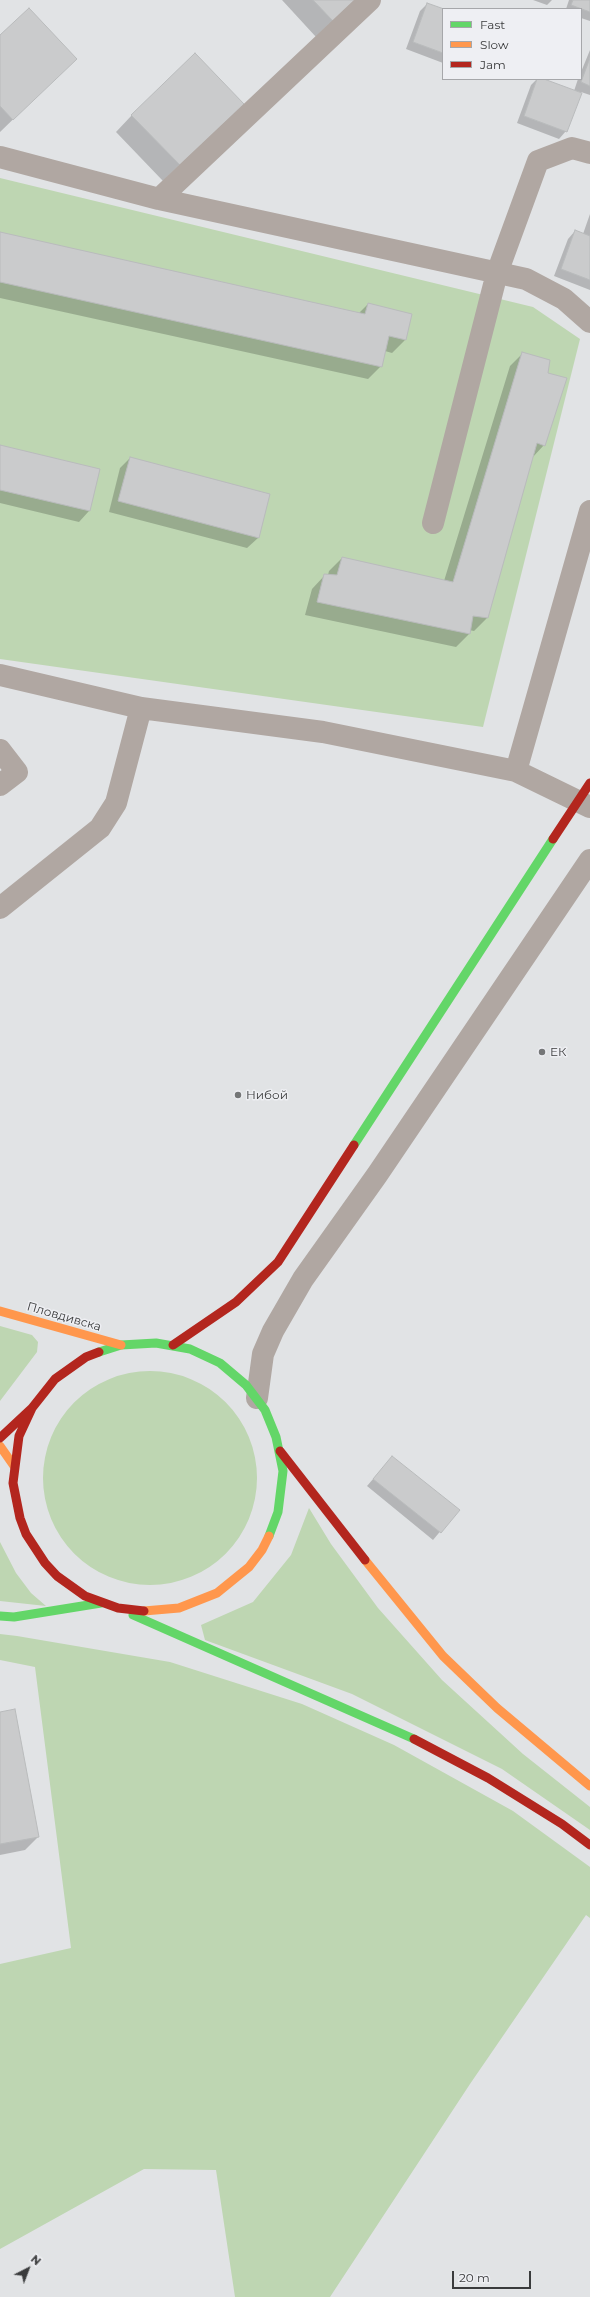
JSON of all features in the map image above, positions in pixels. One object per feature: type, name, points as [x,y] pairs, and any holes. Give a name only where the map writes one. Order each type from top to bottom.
[{"type":"main road","points":[[173,1345],[236,1302],[258,1283],[278,1262],[584,804],[590,783]]},
{"type":"main road","name":"Пловдивска","points":[[0,1311],[121,1345]]},
{"type":"main road","points":[[0,1438],[32,1408],[43,1393],[70,1367],[92,1355],[121,1345],[156,1343],[190,1349],[234,1373],[257,1398],[271,1423],[280,1451],[282,1492],[272,1532],[249,1567],[234,1581],[217,1593],[179,1608],[138,1612],[101,1603],[85,1596],[57,1576],[35,1549],[26,1534],[16,1501],[14,1466],[19,1436],[32,1408]]},
{"type":"main road","points":[[0,1446],[14,1466]]},
{"type":"main road","points":[[280,1451],[393,1597],[443,1656],[497,1708],[590,1786]]},
{"type":"main road","points":[[0,1616],[14,1617],[101,1603]]},
{"type":"main road","points":[[118,1608],[420,1741],[488,1778],[562,1824],[590,1845]]},
{"type":"street","points":[[159,199],[370,0]]},
{"type":"street","points":[[433,523],[498,273],[538,161],[581,151]]},
{"type":"street","points":[[0,157],[159,199],[526,279],[564,299],[590,322]]},
{"type":"street","points":[[516,771],[590,511]]},
{"type":"street","points":[[0,675],[141,708],[323,732],[516,771],[584,804]]},
{"type":"street","points":[[0,908],[100,828],[116,803],[141,708]]},
{"type":"street","points":[[0,750],[17,772],[0,785]]},
{"type":"street","points":[[257,1398],[263,1354],[273,1331],[303,1279],[377,1175],[590,860]]},
{"type":"green space","points":[[0,178],[533,307],[580,339],[483,727],[0,659]]},
{"type":"green space","points":[[0,1326],[32,1335],[38,1342],[37,1352],[0,1401]]},
{"type":"green space","points":[[150,1371],[171,1373],[191,1379],[218,1395],[233,1410],[249,1437],[255,1457],[257,1478],[255,1499],[249,1519],[233,1546],[218,1561],[191,1577],[171,1583],[150,1585],[129,1583],[109,1577],[82,1561],[67,1546],[51,1519],[45,1499],[43,1478],[45,1457],[51,1437],[67,1410],[82,1395],[109,1379],[129,1373]]},
{"type":"green space","points":[[309,1508],[331,1544],[378,1608],[442,1680],[523,1754],[590,1807],[590,1830],[502,1769],[352,1694],[205,1640],[201,1625],[253,1602],[291,1555]]},
{"type":"green space","points":[[0,1542],[16,1573],[31,1593],[46,1606],[0,1601]]},
{"type":"green space","points":[[0,1634],[170,1662],[302,1704],[394,1745],[513,1811],[590,1867],[590,1918],[586,1915],[470,2084],[330,2297],[235,2297],[216,2170],[144,2169],[0,2249],[0,1964],[71,1948],[35,1667],[0,1660]]},
{"type":"building","points":[[313,0],[355,0],[333,21]]},
{"type":"building","points":[[573,0],[590,0],[590,12],[582,8],[571,5]]},
{"type":"building","points":[[427,3],[442,8],[442,53],[413,42]]},
{"type":"building","points":[[29,8],[77,59],[13,120],[0,106],[0,35]]},
{"type":"building","points":[[195,53],[244,104],[180,165],[131,115]]},
{"type":"building","points":[[590,58],[590,86],[581,82]]},
{"type":"building","points":[[537,80],[547,80],[582,93],[567,132],[524,116]]},
{"type":"building","points":[[575,230],[590,236],[590,280],[561,269]]},
{"type":"building","points":[[0,232],[365,314],[368,303],[412,314],[406,340],[389,336],[382,367],[0,282]]},
{"type":"building","points":[[522,352],[550,360],[548,373],[567,378],[545,446],[537,443],[488,618],[473,616],[470,634],[317,602],[324,574],[337,575],[342,557],[453,582]]},
{"type":"building","points":[[0,445],[100,469],[90,511],[0,490]]},
{"type":"building","points":[[130,457],[270,494],[259,538],[118,501]]},
{"type":"building","points":[[392,1456],[460,1510],[441,1533],[373,1479]]},
{"type":"building","points":[[15,1709],[39,1837],[0,1844],[0,1712]]},
{"type":"traffic: fast","points":[[354,1145],[553,839]]},
{"type":"traffic: fast","points":[[99,1352],[121,1345],[156,1343],[190,1349],[220,1363],[246,1385],[265,1410],[276,1437],[283,1471],[278,1512],[269,1536]]},
{"type":"traffic: fast","points":[[0,1616],[14,1617],[101,1603]]},
{"type":"traffic: fast","points":[[133,1615],[414,1739]]},
{"type":"traffic: slow","points":[[0,1311],[121,1345]]},
{"type":"traffic: slow","points":[[0,1446],[14,1466]]},
{"type":"traffic: slow","points":[[144,1611],[179,1608],[217,1593],[249,1567],[262,1550],[269,1536]]},
{"type":"traffic: slow","points":[[365,1560],[443,1656],[497,1708],[590,1786]]},
{"type":"traffic: jam","points":[[553,839],[590,783]]},
{"type":"traffic: jam","points":[[173,1345],[236,1302],[278,1262],[354,1145]]},
{"type":"traffic: jam","points":[[0,1438],[32,1408],[55,1379],[86,1357],[99,1352]]},
{"type":"traffic: jam","points":[[32,1408],[19,1436],[13,1483],[20,1518],[26,1534],[45,1563],[57,1576],[85,1596],[118,1608],[144,1611]]},
{"type":"traffic: jam","points":[[280,1451],[365,1560]]},
{"type":"traffic: jam","points":[[414,1739],[488,1778],[562,1824],[590,1845]]},
{"type":"place","name":"ЕК","points":[[542,1052]]},
{"type":"place","name":"Нибой","points":[[238,1095]]}]
